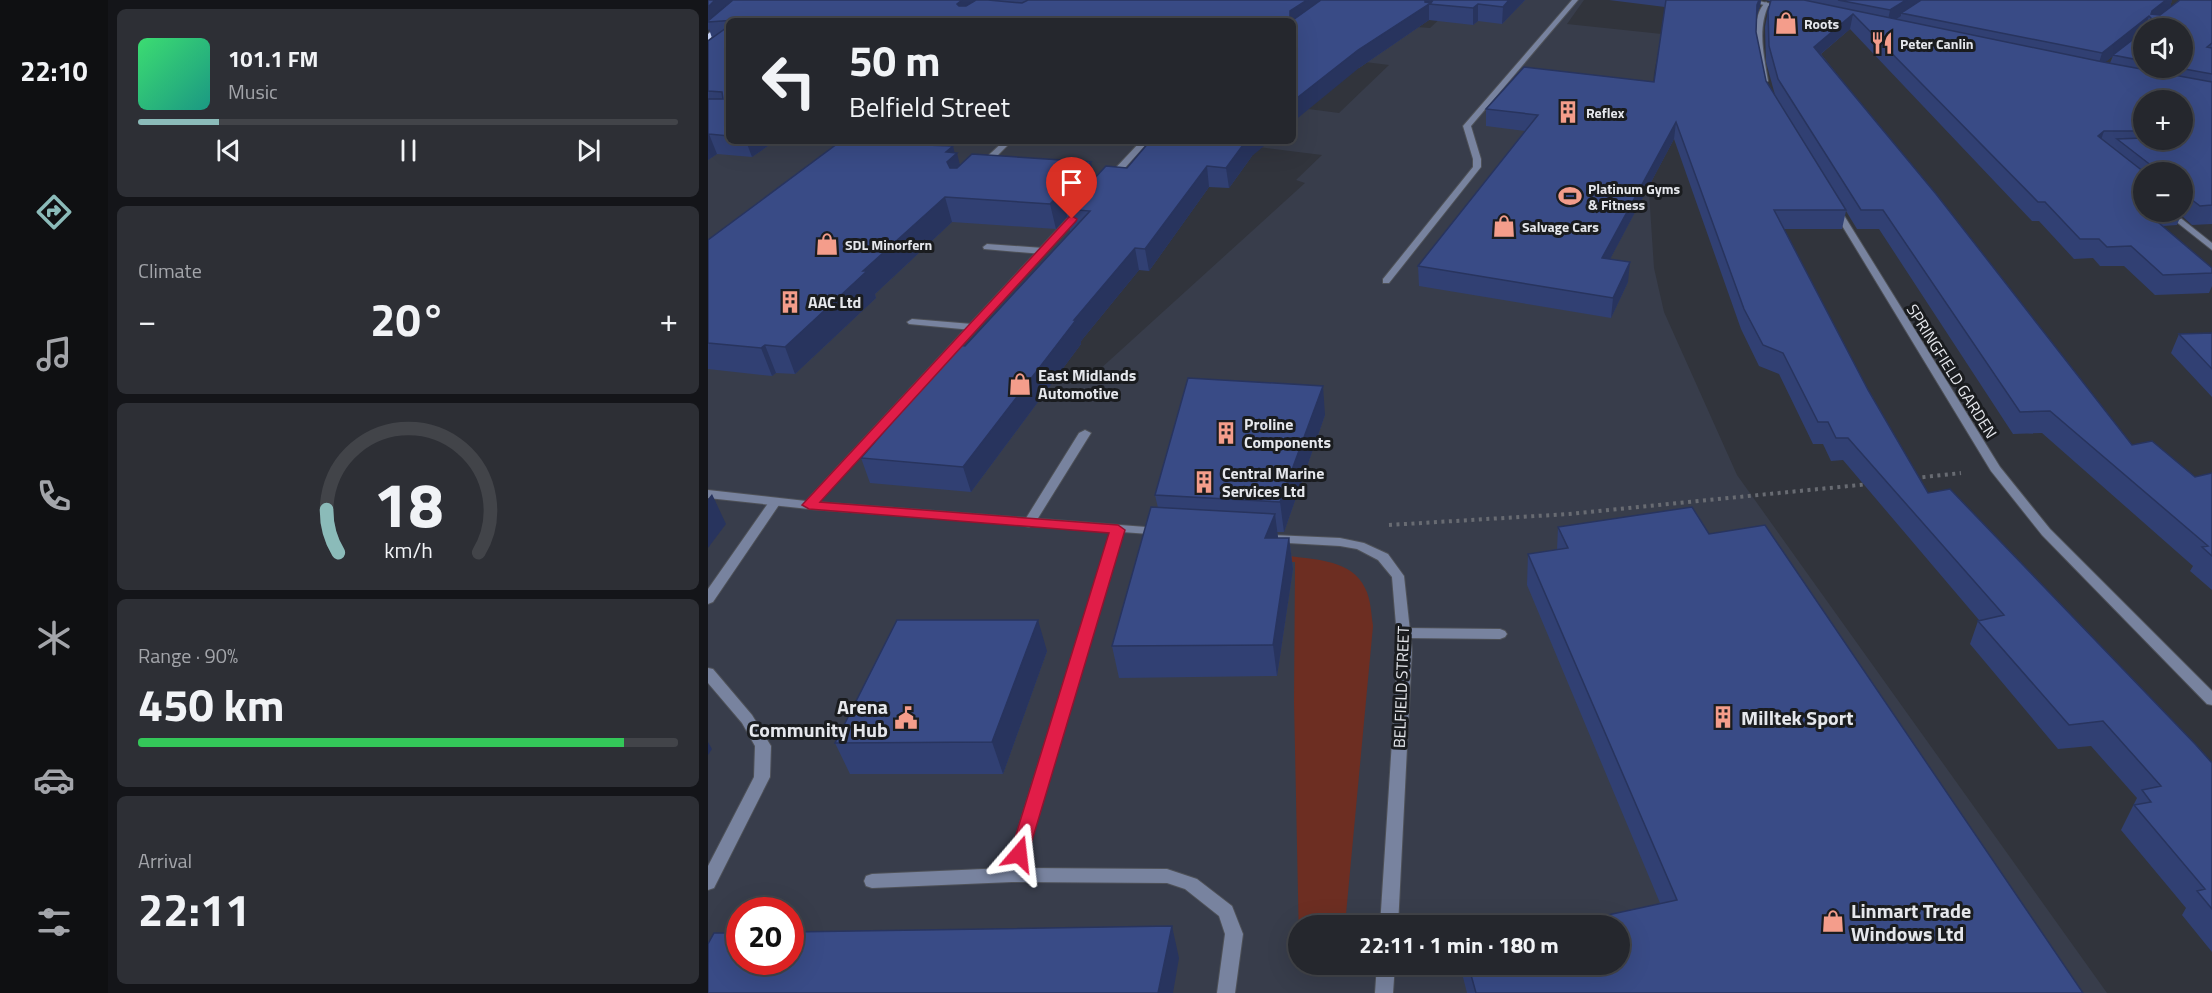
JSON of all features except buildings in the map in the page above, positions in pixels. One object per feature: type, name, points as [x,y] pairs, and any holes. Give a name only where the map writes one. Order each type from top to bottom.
[{"type":"main road","points":[[728,18],[746,4]]},
{"type":"main road","points":[[708,38],[726,20]]},
{"type":"street","points":[[1386,281],[1477,167],[1478,159],[1467,126],[1575,0]]},
{"type":"street","points":[[1746,0],[1778,7],[1788,5]]},
{"type":"street","points":[[1766,4],[1761,17],[1760,40],[1765,85],[1769,96]]},
{"type":"street","points":[[1514,71],[1525,72]]},
{"type":"street","points":[[976,172],[1005,144]]},
{"type":"street","points":[[1106,183],[1142,144]]},
{"type":"street","name":"SPRINGFIELD GARDEN","points":[[1830,199],[1995,469],[2046,532],[2212,700]]},
{"type":"street","points":[[809,505],[1082,208]]},
{"type":"street","points":[[2181,222],[2212,247]]},
{"type":"street","points":[[987,247],[1043,250]]},
{"type":"street","points":[[912,322],[972,327]]},
{"type":"street","points":[[1029,523],[1085,433]]},
{"type":"street","points":[[708,494],[809,505],[1177,533]]},
{"type":"street","points":[[708,599],[775,501]]},
{"type":"street","points":[[1012,875],[1118,530]]},
{"type":"street","name":"BELFIELD STREET","points":[[1259,538],[1340,542],[1360,546],[1383,557],[1398,576],[1405,649],[1390,915]]},
{"type":"street","points":[[1404,633],[1500,634]]},
{"type":"street","points":[[708,674],[747,719],[763,746],[762,777],[708,883]]},
{"type":"street","points":[[872,881],[1012,875],[1167,876],[1191,885],[1226,911],[1234,934],[1226,993]]},
{"type":"street","points":[[1384,993],[1385,975]]},
{"type":"path","points":[[1905,479],[1995,469]]},
{"type":"path","points":[[1340,542],[1381,525],[1482,521],[1631,510],[1871,483]]},
{"type":"shaded area","points":[[799,0],[1351,0],[1324,20],[1430,28],[1460,0],[1584,0],[1567,24],[1662,34],[1654,73],[1647,161],[1654,268],[1664,312],[1737,475],[2107,993],[708,993],[708,61],[726,130],[726,144],[1163,144],[963,369],[1088,380],[1305,183],[1296,180],[1322,155],[1235,144],[1296,144],[1296,107],[1339,113],[1389,65],[1296,53],[1296,18],[1222,18]]},
{"type":"shaded area","points":[[1290,556],[1322,560],[1343,567],[1359,579],[1370,602],[1373,626],[1346,915],[1298,915],[1294,702],[1295,562],[1290,562]]},
{"type":"place","name":"Roots","points":[[1786,23]]},
{"type":"place","name":"Peter Canlin","points":[[1882,43]]},
{"type":"place","name":"Reflex","points":[[1568,112]]},
{"type":"place","name":"Platinum Gyms & Fitness","points":[[1570,196]]},
{"type":"place","name":"Salvage Cars","points":[[1504,226]]},
{"type":"place","name":"SDL Minorfern","points":[[827,244]]},
{"type":"place","name":"AAC Ltd","points":[[790,302]]},
{"type":"place","name":"East Midlands Automotive","points":[[1020,384]]},
{"type":"place","name":"Proline Components","points":[[1226,433]]},
{"type":"place","name":"Central Marine Services Ltd","points":[[1204,482]]},
{"type":"place","name":"Milltek Sport","points":[[1723,717]]},
{"type":"place","name":"Arena Community Hub","points":[[906,718]]},
{"type":"place","name":"Linmart Trade Windows Ltd","points":[[1833,921]]},
{"type":"route","points":[[1019,854],[1118,530],[809,505],[1072,219]]}]
